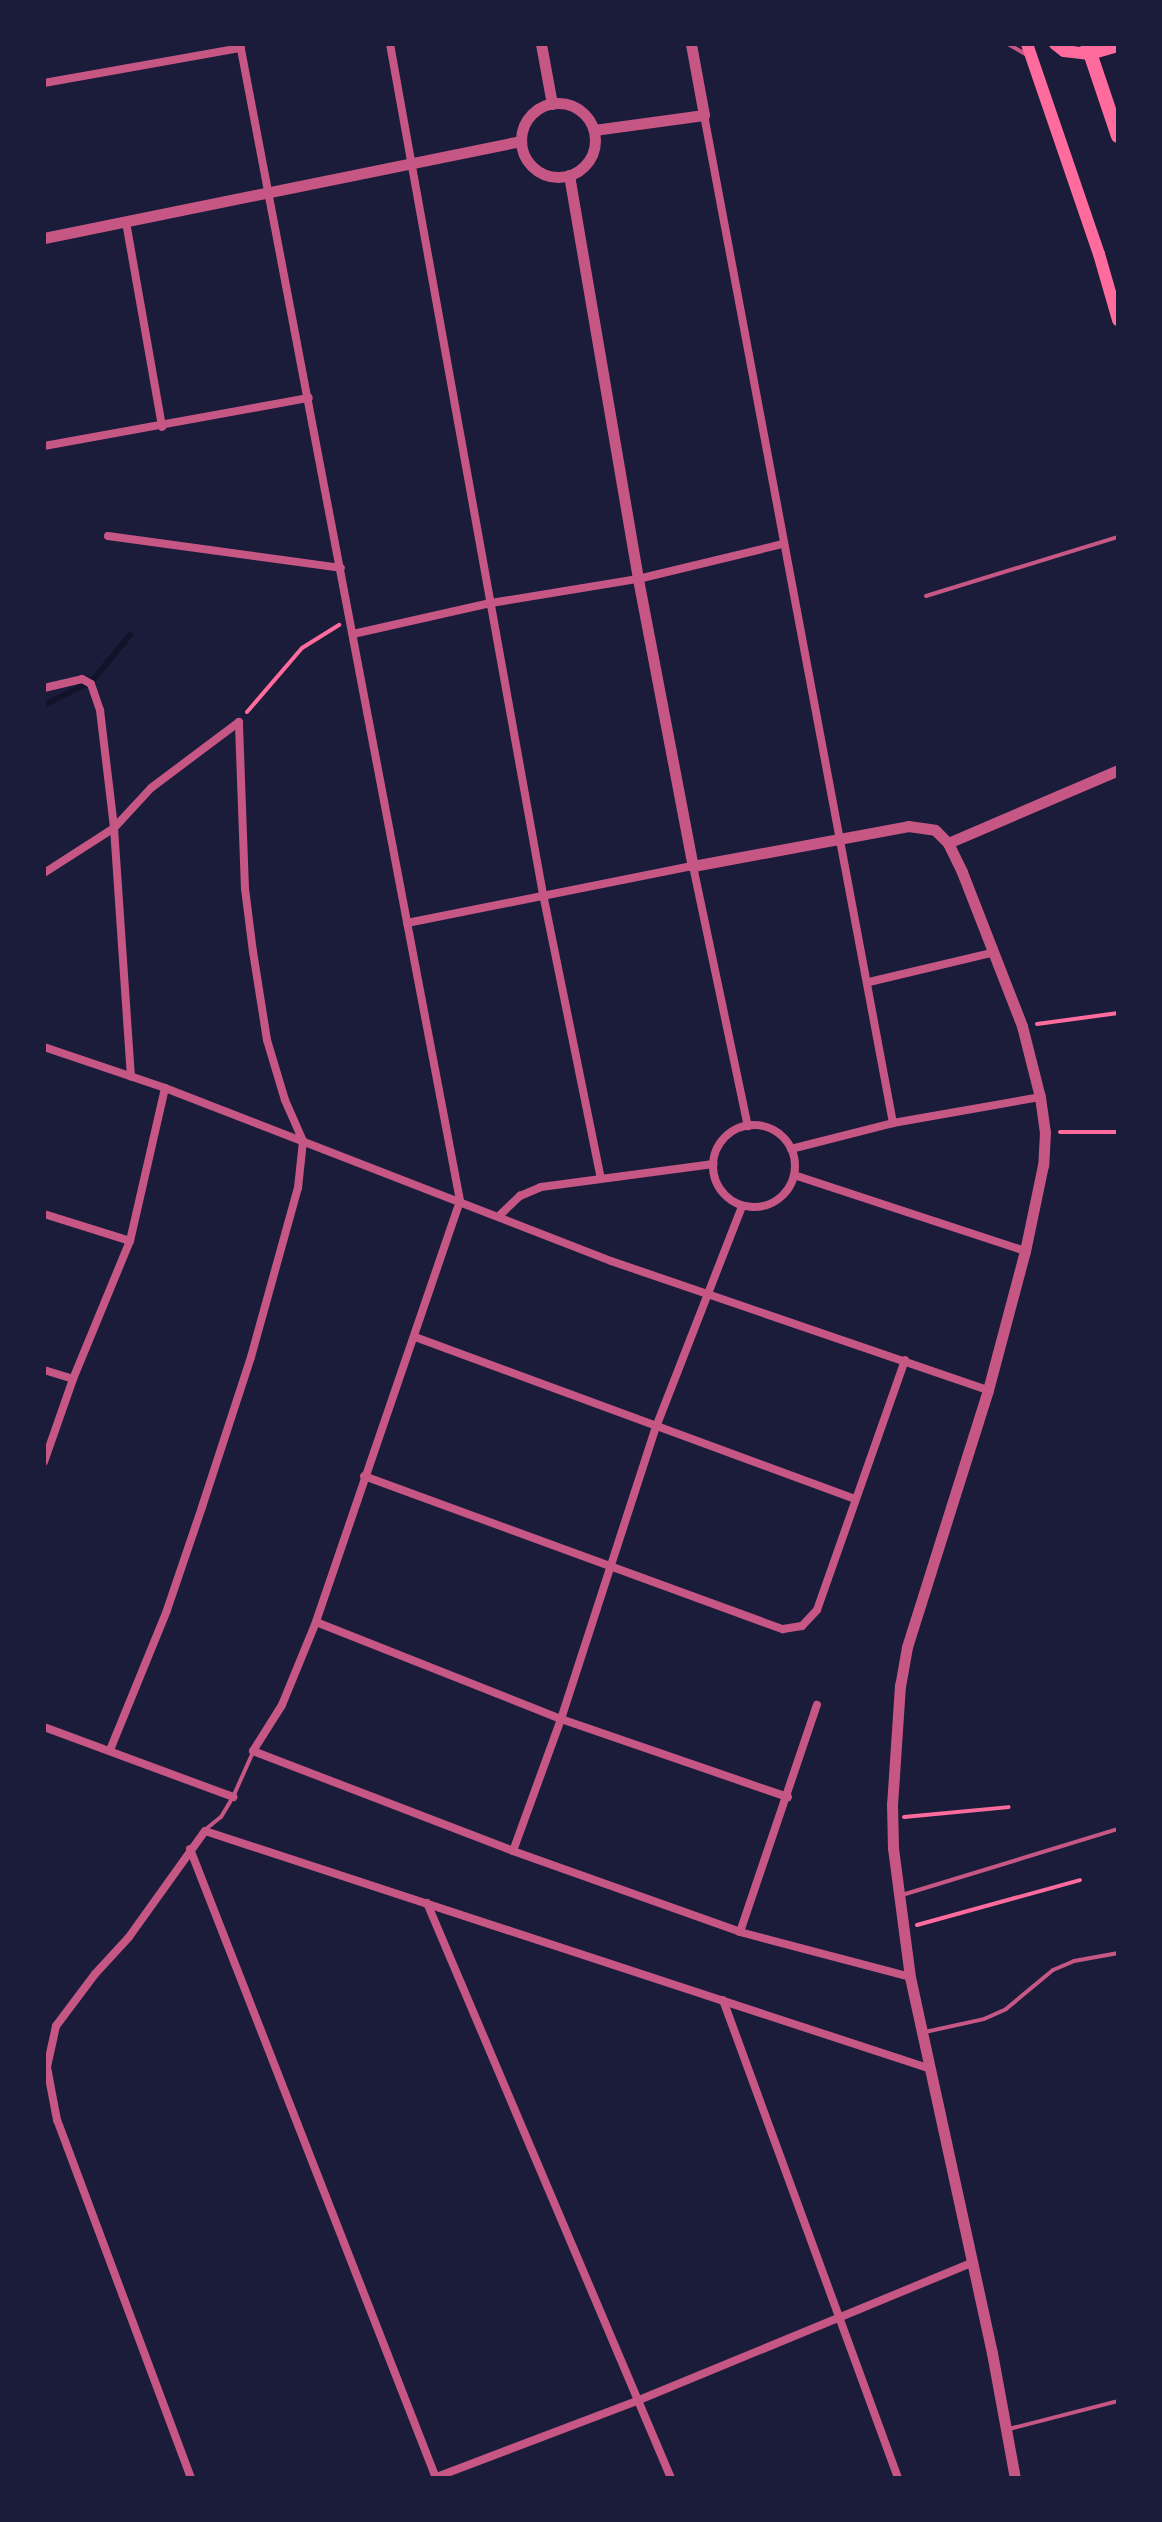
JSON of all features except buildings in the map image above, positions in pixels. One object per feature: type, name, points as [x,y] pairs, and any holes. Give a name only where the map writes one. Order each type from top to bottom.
[{"type":"main road","points":[[1027,44],[1099,254],[1118,320]]},
{"type":"main road","points":[[1055,44],[1064,51],[1118,46]]},
{"type":"main road","points":[[1088,49],[1118,136]]},
{"type":"street","points":[[390,44],[543,894],[601,1178]]},
{"type":"street","points":[[541,44],[552,104]]},
{"type":"street","points":[[691,44],[893,1123]]},
{"type":"street","points":[[44,83],[240,46],[460,1201],[316,1622],[282,1705],[253,1751],[513,1851],[740,1932],[910,1977]]},
{"type":"street","points":[[552,104],[567,105],[581,111],[594,130],[591,158],[569,175],[554,177],[540,172],[529,162],[521,141],[530,117],[552,104]]},
{"type":"street","points":[[594,130],[704,115]]},
{"type":"street","points":[[44,238],[521,141]]},
{"type":"street","points":[[569,175],[638,579],[693,866],[748,1126]]},
{"type":"street","points":[[126,222],[162,427]]},
{"type":"street","points":[[44,446],[309,398]]},
{"type":"street","points":[[108,536],[341,568]]},
{"type":"street","points":[[353,634],[491,603],[638,579],[783,544]]},
{"type":"street","points":[[44,688],[82,679],[91,684],[100,710],[114,828],[131,1076]]},
{"type":"street","points":[[44,873],[114,828],[151,788],[239,722]]},
{"type":"street","points":[[110,1750],[167,1610],[251,1357],[289,1228],[303,1141],[285,1100],[267,1040],[253,952],[245,889],[239,722]]},
{"type":"street","points":[[948,843],[1118,770]]},
{"type":"street","points":[[407,923],[839,837],[922,826],[935,830],[948,843],[1022,1026],[1040,1097],[1045,1132],[1043,1165],[1025,1251],[988,1390],[907,1647],[895,1743],[893,1818],[893,1848],[910,1977],[1015,2478]]},
{"type":"street","points":[[869,982],[991,953]]},
{"type":"street","points":[[44,1047],[165,1088],[422,1190],[500,1215],[611,1261],[988,1390]]},
{"type":"street","points":[[44,1462],[73,1379],[130,1241],[165,1088]]},
{"type":"street","points":[[791,1149],[893,1123],[1040,1097]]},
{"type":"street","points":[[748,1126],[774,1130],[791,1149],[794,1175],[780,1197],[769,1204],[742,1206],[720,1190],[713,1164],[723,1139],[748,1126]]},
{"type":"street","points":[[500,1215],[520,1196],[541,1187],[713,1164]]},
{"type":"street","points":[[794,1175],[1025,1251]]},
{"type":"street","points":[[513,1851],[561,1719],[656,1427],[742,1206]]},
{"type":"street","points":[[44,1214],[130,1241]]},
{"type":"street","points":[[415,1337],[855,1499]]},
{"type":"street","points":[[364,1476],[611,1563],[783,1629],[802,1626],[817,1610],[905,1360]]},
{"type":"street","points":[[44,1370],[73,1379]]},
{"type":"street","points":[[316,1622],[561,1719],[788,1797]]},
{"type":"street","points":[[740,1932],[817,1705]]},
{"type":"street","points":[[44,1727],[233,1797]]},
{"type":"street","points":[[191,2478],[57,2120],[46,2066],[56,2026],[95,1974],[129,1937],[205,1831],[931,2069]]},
{"type":"street","points":[[190,1849],[435,2478],[639,2400],[972,2263]]},
{"type":"street","points":[[427,1903],[671,2478]]},
{"type":"street","points":[[723,2000],[898,2478]]},
{"type":"lane","points":[[1008,44],[1032,58]]},
{"type":"lane","points":[[926,596],[1118,537]]},
{"type":"lane","points":[[205,1831],[221,1817],[233,1797],[253,1751]]},
{"type":"lane","points":[[900,1896],[1118,1829]]},
{"type":"lane","points":[[923,2033],[984,2019],[1006,2009],[1053,1970],[1074,1961],[1118,1953]]},
{"type":"lane","points":[[1006,2430],[1118,2401]]},
{"type":"path","points":[[239,722],[302,648],[351,618]]},
{"type":"path","points":[[1022,1026],[1118,1013]]},
{"type":"path","points":[[1045,1132],[1118,1132]]},
{"type":"path","points":[[893,1818],[1009,1807]]},
{"type":"path","points":[[904,1928],[1080,1880]]},
{"type":"waterway","points":[[93,680],[130,635]]},
{"type":"waterway","points":[[44,705],[88,683]]}]
